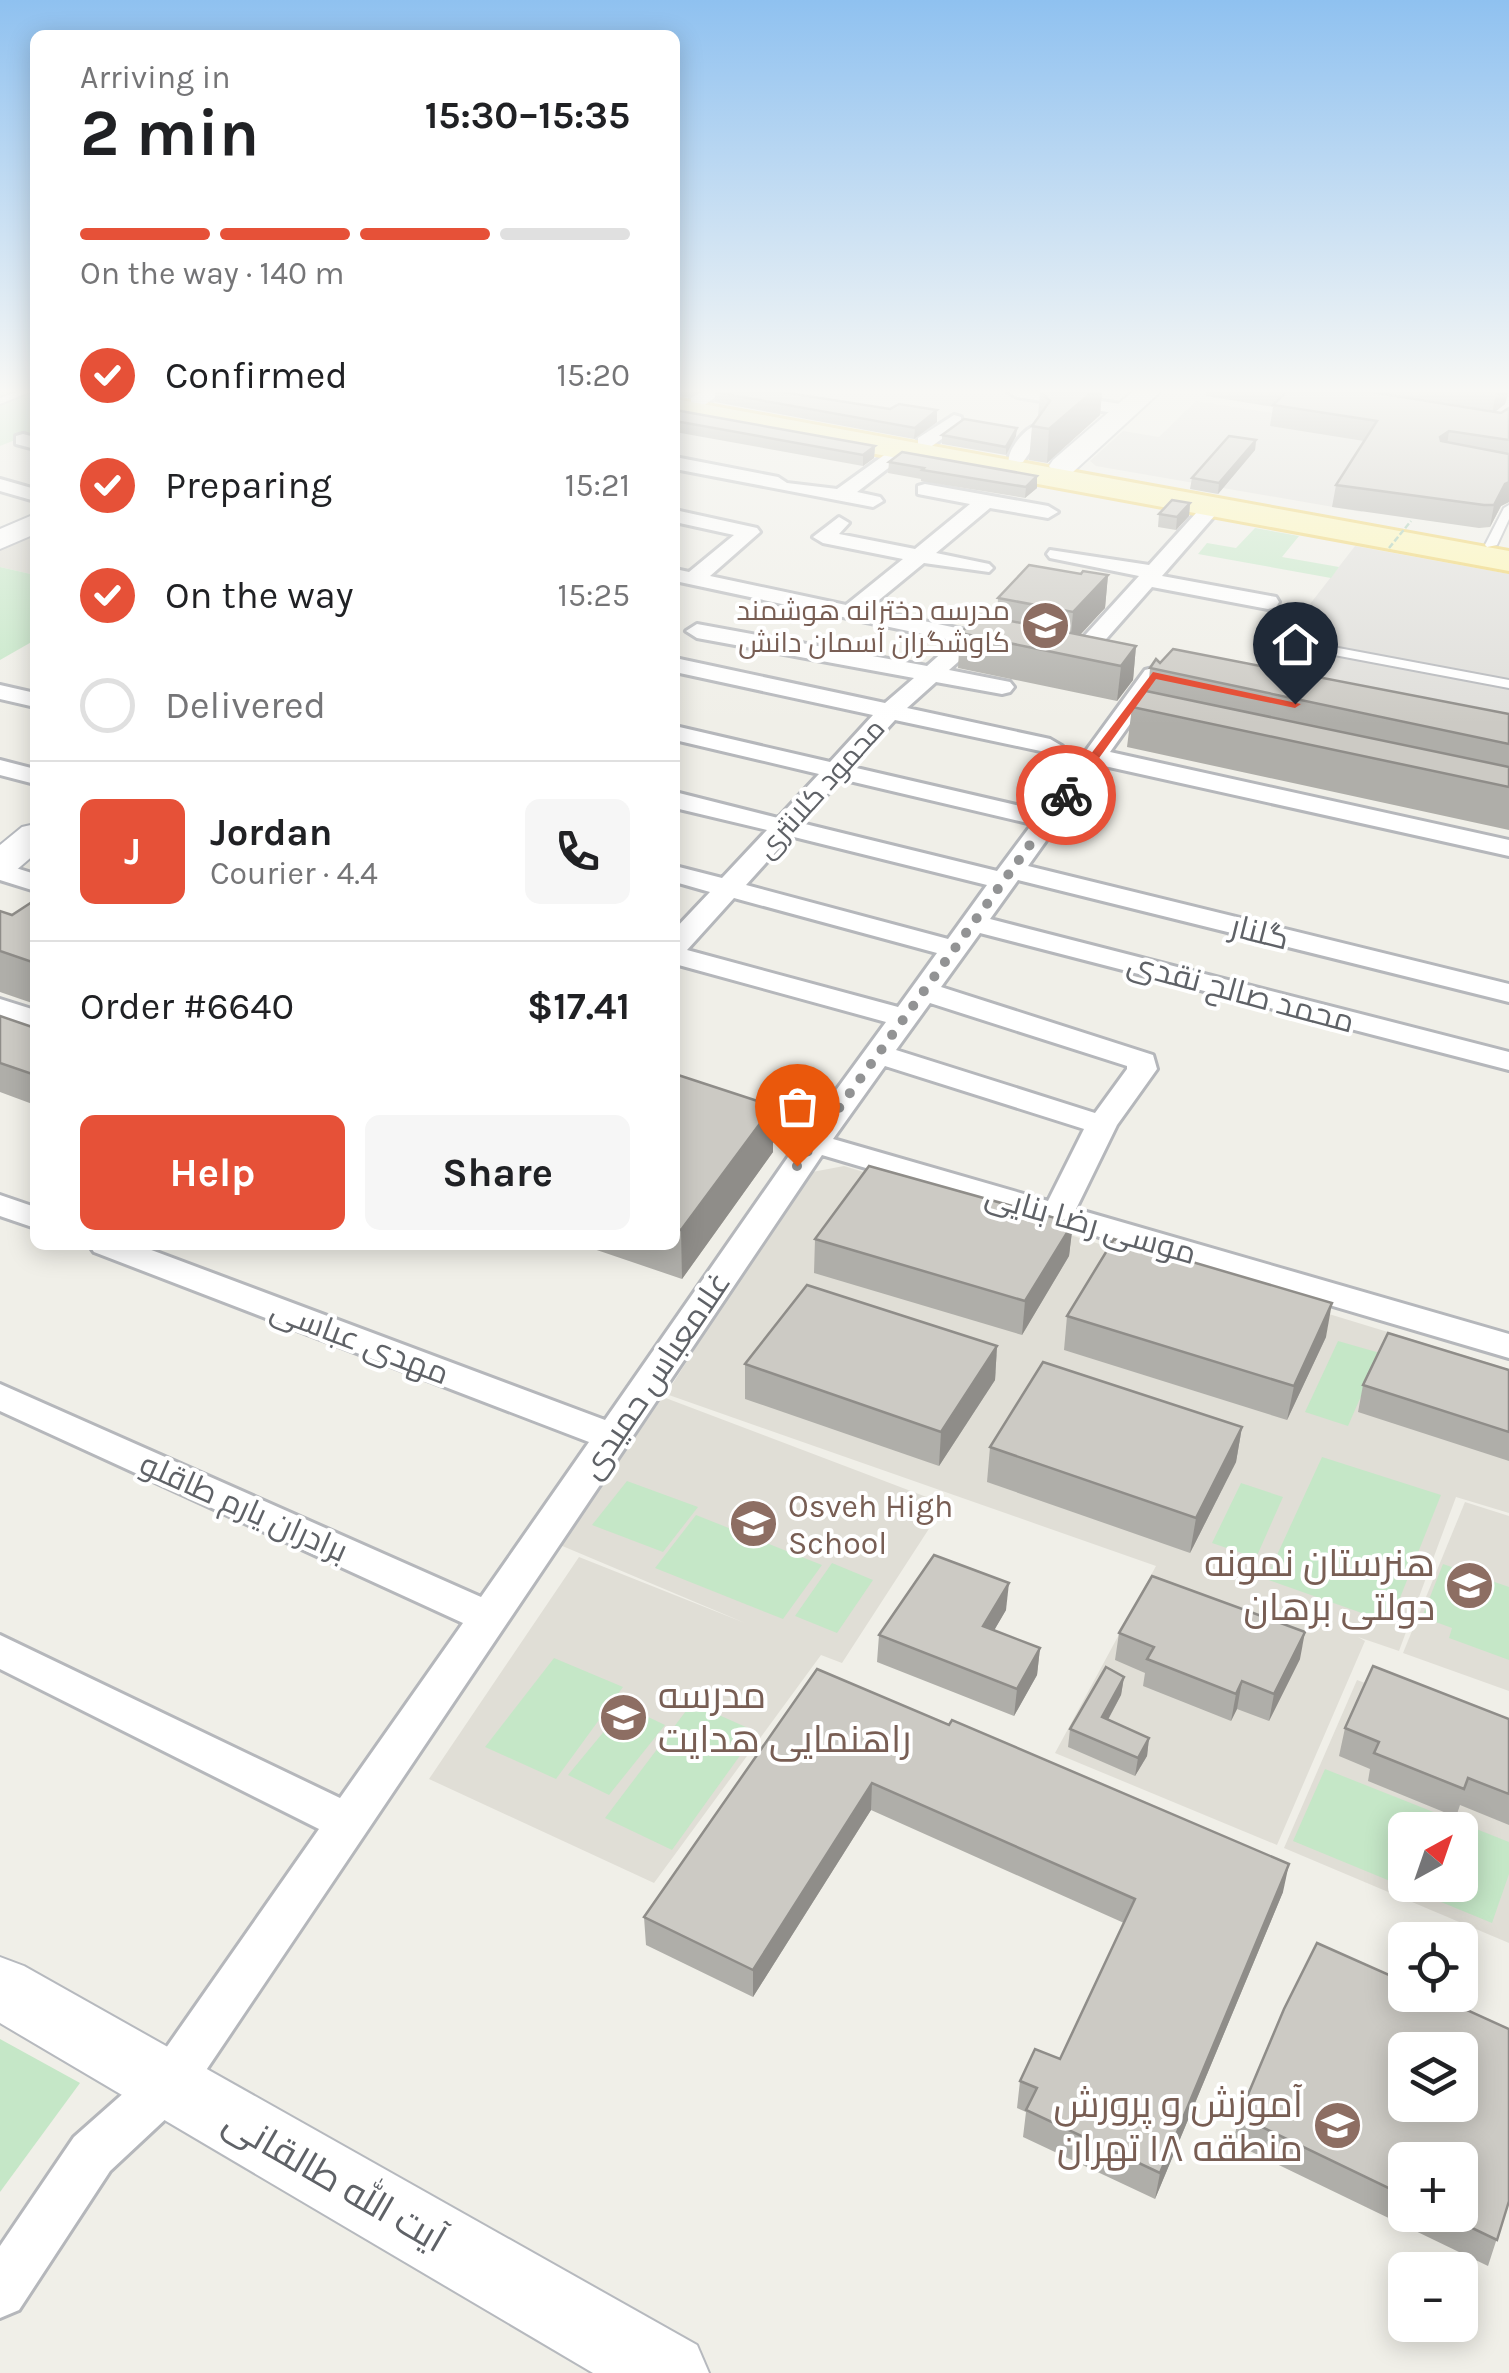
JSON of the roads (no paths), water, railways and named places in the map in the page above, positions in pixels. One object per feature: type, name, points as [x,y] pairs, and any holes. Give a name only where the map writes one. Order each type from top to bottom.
[{"type":"main road","points":[[1198,503],[1503,551]]},
{"type":"main road","points":[[1253,503],[1503,551]]},
{"type":"main road","points":[[0,540],[30,525]]},
{"type":"main road","points":[[0,868],[30,840]]},
{"type":"main road","name":"آیت الله طالقانی","points":[[0,1988],[669,2373]]},
{"type":"street","points":[[830,654],[854,620],[920,556],[984,503]]},
{"type":"street","points":[[1001,503],[1048,512]]},
{"type":"street","points":[[1076,660],[1214,506]]},
{"type":"street","points":[[680,517],[750,532],[684,577]]},
{"type":"street","points":[[838,523],[823,537],[982,568]]},
{"type":"street","points":[[1057,554],[1268,602]]},
{"type":"street","points":[[684,577],[854,620],[1024,649]]},
{"type":"street","points":[[724,635],[760,607]]},
{"type":"street","points":[[697,630],[1002,688]]},
{"type":"street","name":"محمود کلانتری","points":[[680,941],[891,710],[972,638]]},
{"type":"street","points":[[680,666],[1050,746]]},
{"type":"street","name":"غلامعباس حمیدی","points":[[0,2292],[92,2154],[169,2084],[814,1143],[1094,756],[1133,718],[1153,675]]},
{"type":"street","points":[[0,692],[30,699]]},
{"type":"street","points":[[680,734],[1048,820]]},
{"type":"street","points":[[1094,756],[1509,848]]},
{"type":"street","points":[[0,768],[30,776]]},
{"type":"street","name":"گلنار","points":[[680,801],[1509,994]]},
{"type":"street","points":[[0,868],[30,881]]},
{"type":"street","points":[[680,875],[954,949]]},
{"type":"street","name":"محمد صالح نقدی","points":[[973,923],[1509,1062]]},
{"type":"street","points":[[680,956],[904,1018]]},
{"type":"street","points":[[924,991],[1142,1061],[1142,1070],[1102,1126],[1057,1214]]},
{"type":"street","points":[[0,1008],[30,1017]]},
{"type":"street","points":[[878,1054],[1102,1126]]},
{"type":"street","name":"موسی رضا بنایی","points":[[680,1098],[814,1143],[1509,1346]]},
{"type":"street","points":[[0,1205],[30,1216]]},
{"type":"street","name":"مهدی عباسی","points":[[119,1250],[613,1436]]},
{"type":"street","name":"برادران یارم طاقلو","points":[[0,1396],[489,1618]]},
{"type":"street","points":[[0,1651],[348,1823]]},
{"type":"lane","points":[[1503,551],[1509,508]]},
{"type":"lane","points":[[1317,648],[1509,684]]},
{"type":"place","name":"مدرسه دخترانه هوشمند کاوشگران آسمان دانش","points":[[1045,626]]},
{"type":"place","name":"Osveh High School","points":[[753,1524]]},
{"type":"place","name":"هنرستان نمونه دولتی برهان","points":[[1470,1585]]},
{"type":"place","name":"مدرسه راهنمایی هدایت","points":[[623,1717]]},
{"type":"place","name":"آموزش و پرورش منطقه ۱۸ تهران","points":[[1338,2126]]}]
